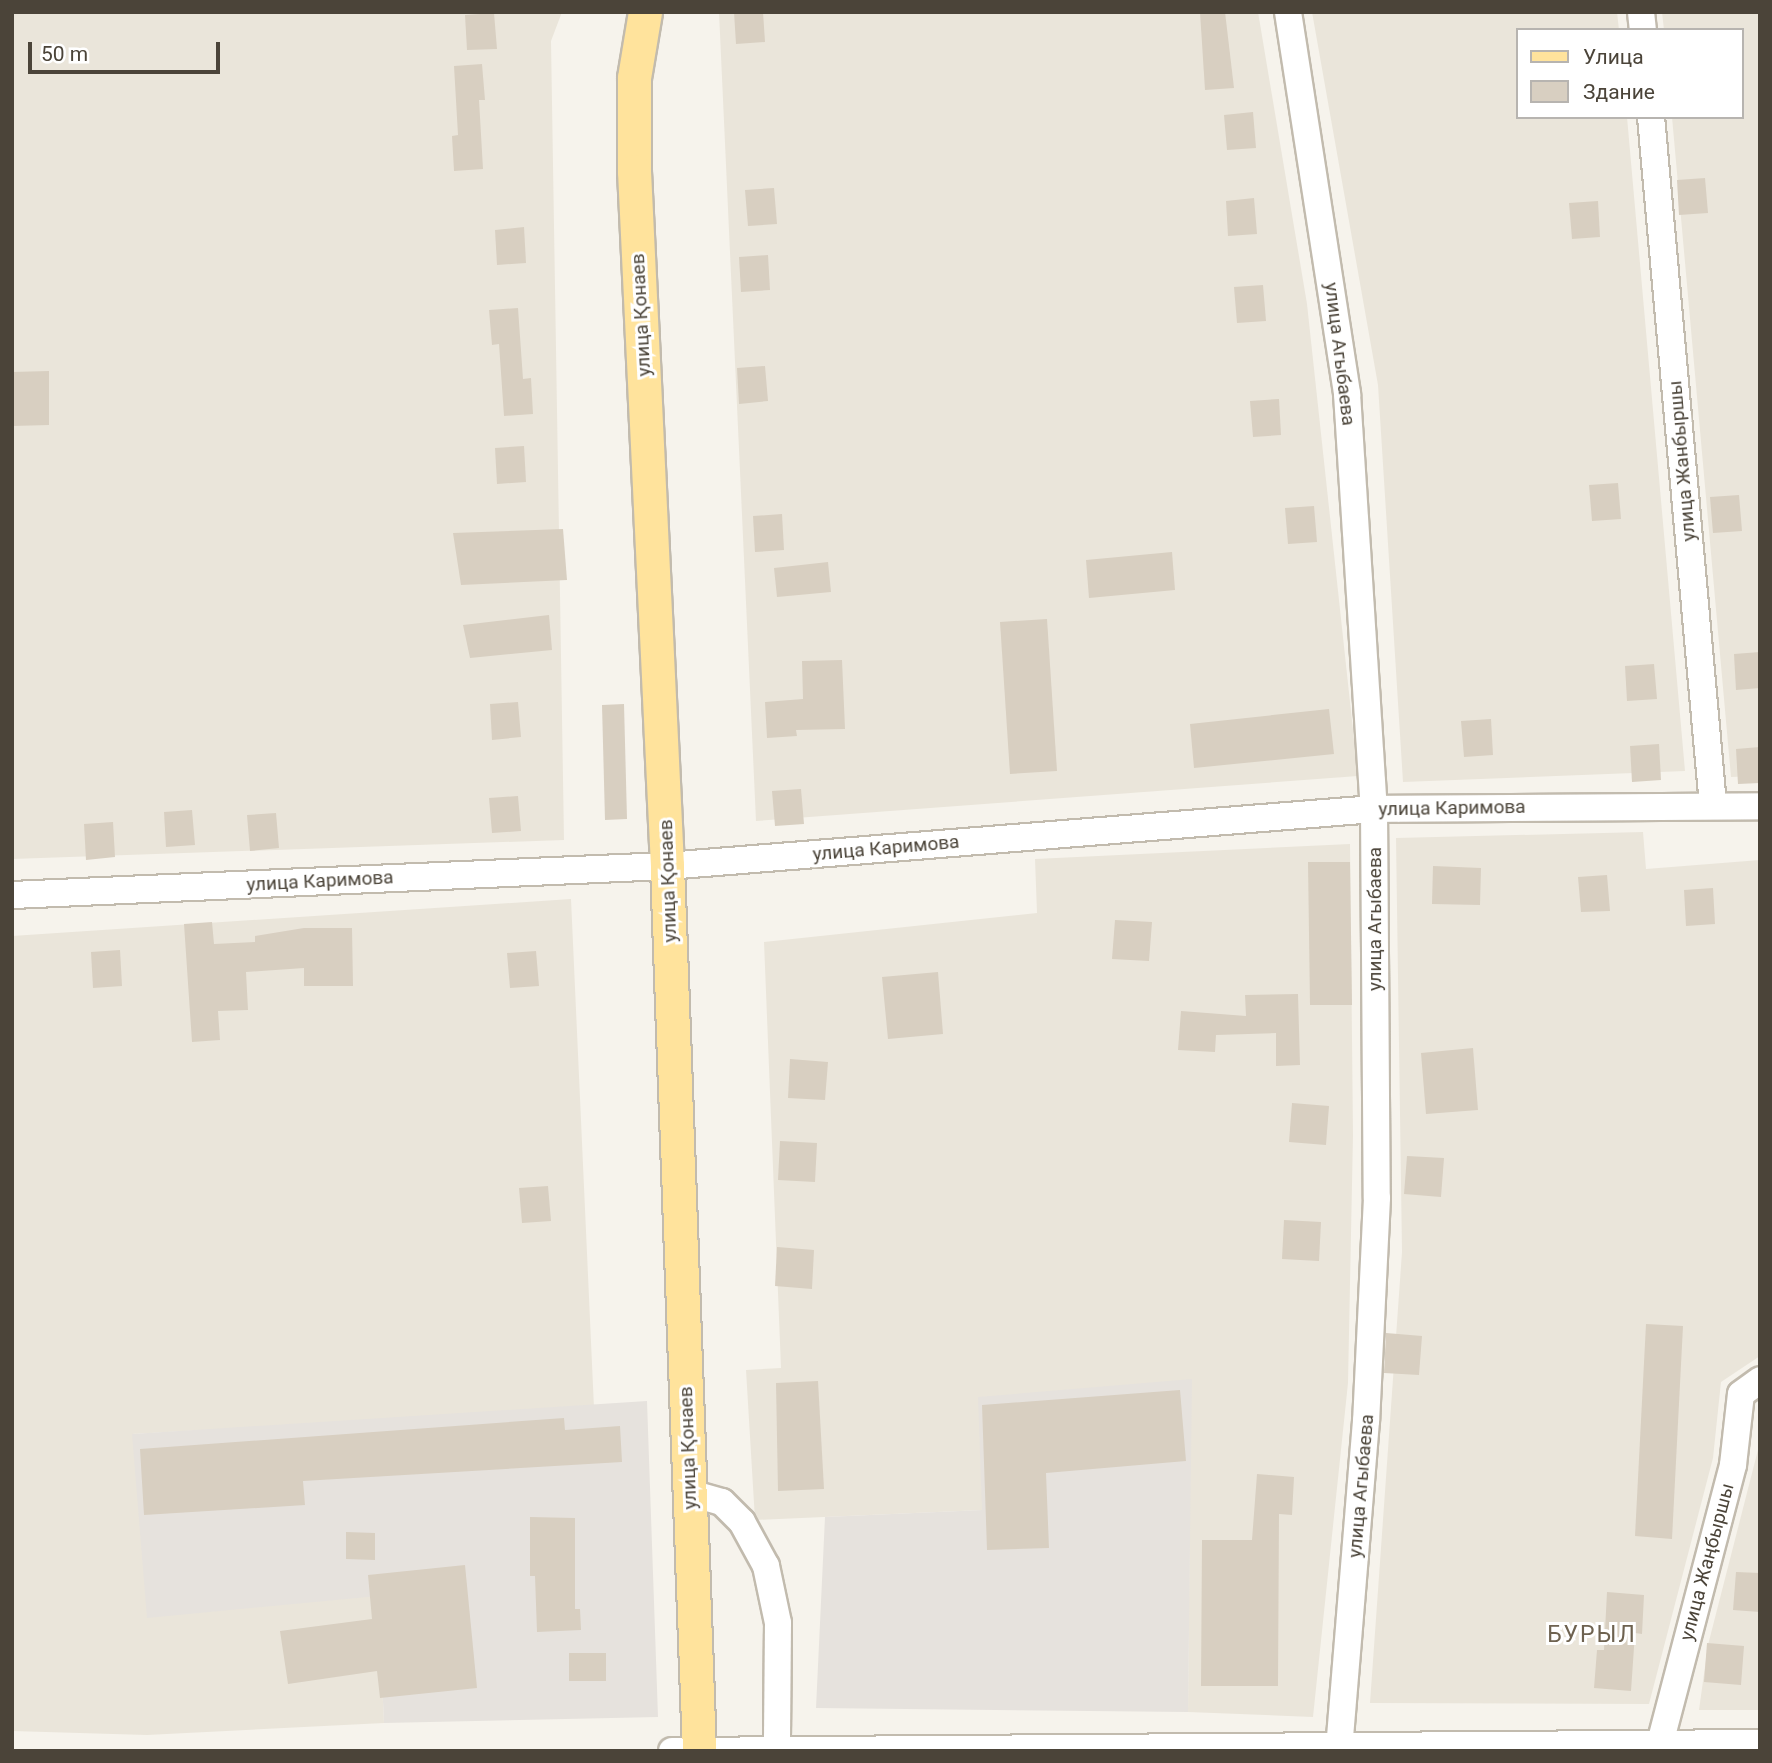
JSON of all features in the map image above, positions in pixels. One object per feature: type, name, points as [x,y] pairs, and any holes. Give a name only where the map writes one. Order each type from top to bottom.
[{"type":"main road","name":"улица Қонаев","points":[[645,12],[634,78],[634,171],[667,866],[699,1751]]},
{"type":"street","name":"улица Агыбаева","points":[[1288,12],[1347,394],[1374,809],[1377,1198],[1366,1421],[1339,1746]]},
{"type":"street","name":"улица Жанбыршы","points":[[1651,119],[1713,805]]},
{"type":"street","name":"улица Каримова","points":[[12,895],[667,866],[1374,809],[1760,806]]},
{"type":"street","name":"улица Жаңбыршы","points":[[1658,1748],[1733,1465],[1741,1394],[1760,1380]]},
{"type":"street","points":[[690,1493],[722,1502],[742,1522],[766,1566],[778,1623],[777,1749]]},
{"type":"street","points":[[671,1751],[1301,1749],[1339,1746],[1658,1748],[1760,1743]]},
{"type":"shaded area","points":[[12,12],[562,12],[551,41],[564,840],[12,859]]},
{"type":"shaded area","points":[[719,12],[1258,12],[1307,304],[1358,776],[756,821]]},
{"type":"shaded area","points":[[1312,12],[1617,12],[1619,28],[1516,28],[1516,119],[1627,119],[1685,771],[1403,782],[1378,385]]},
{"type":"shaded area","points":[[1662,12],[1760,12],[1760,776],[1731,777],[1672,119],[1744,119],[1744,28],[1664,28]]},
{"type":"shaded area","points":[[1643,832],[1646,869],[1760,860],[1760,1356],[1721,1382],[1713,1458],[1649,1704],[1370,1703],[1402,1252],[1396,838]]},
{"type":"shaded area","points":[[1350,844],[1353,1135],[1348,1383],[1313,1717],[1188,1712],[1191,1380],[982,1510],[755,1520],[746,1370],[781,1368],[764,942],[1037,913],[1035,859]]},
{"type":"shaded area","points":[[571,899],[594,1408],[132,1434],[378,1596],[384,1723],[147,1735],[12,1731],[12,936]]},
{"type":"shaded area","points":[[1192,1379],[1188,1712],[816,1708],[825,1517],[982,1510],[978,1397]]},
{"type":"shaded area","points":[[647,1401],[658,1717],[384,1723],[378,1596],[147,1618],[132,1434]]},
{"type":"shaded area","points":[[1760,1442],[1760,1710],[1699,1710],[1708,1645]]},
{"type":"building","points":[[734,12],[763,12],[765,42],[736,44]]},
{"type":"building","points":[[1200,12],[1225,12],[1234,88],[1205,90]]},
{"type":"building","points":[[494,13],[497,49],[467,50],[465,15]]},
{"type":"building","points":[[482,64],[485,100],[479,100],[483,169],[454,171],[452,136],[458,135],[454,66]]},
{"type":"building","points":[[1253,112],[1256,148],[1227,150],[1224,115]]},
{"type":"building","points":[[1705,178],[1708,213],[1679,215],[1677,180]]},
{"type":"building","points":[[774,188],[777,224],[748,226],[745,190]]},
{"type":"building","points":[[1254,198],[1257,234],[1228,236],[1226,201]]},
{"type":"building","points":[[1598,201],[1600,237],[1572,239],[1569,203]]},
{"type":"building","points":[[524,227],[526,263],[497,265],[495,230]]},
{"type":"building","points":[[768,255],[770,290],[741,292],[739,257]]},
{"type":"building","points":[[1263,285],[1266,321],[1237,323],[1234,287]]},
{"type":"building","points":[[518,308],[523,379],[531,378],[533,414],[504,416],[499,344],[492,345],[489,310]]},
{"type":"building","points":[[765,366],[768,401],[739,404],[737,368]]},
{"type":"building","points":[[49,371],[49,425],[12,426],[12,372]]},
{"type":"building","points":[[1279,399],[1281,435],[1253,437],[1250,401]]},
{"type":"building","points":[[524,446],[526,482],[497,484],[495,448]]},
{"type":"building","points":[[1618,483],[1621,519],[1592,521],[1589,485]]},
{"type":"building","points":[[1739,495],[1742,531],[1713,533],[1710,497]]},
{"type":"building","points":[[1314,506],[1317,542],[1288,544],[1285,508]]},
{"type":"building","points":[[782,514],[784,550],[755,552],[753,516]]},
{"type":"building","points":[[563,529],[567,580],[461,585],[453,533]]},
{"type":"building","points":[[1172,552],[1175,590],[1089,598],[1086,560]]},
{"type":"building","points":[[828,562],[831,592],[777,597],[774,568]]},
{"type":"building","points":[[549,615],[552,650],[470,658],[463,625]]},
{"type":"building","points":[[1047,619],[1057,771],[1010,774],[1000,622]]},
{"type":"building","points":[[1760,652],[1760,688],[1736,690],[1734,654]]},
{"type":"building","points":[[842,660],[845,729],[796,730],[797,736],[767,738],[765,702],[803,699],[802,661]]},
{"type":"building","points":[[1654,664],[1657,699],[1627,701],[1625,666]]},
{"type":"building","points":[[518,702],[521,737],[492,740],[490,704]]},
{"type":"building","points":[[624,704],[627,819],[605,820],[602,705]]},
{"type":"building","points":[[1329,709],[1334,754],[1194,768],[1190,724]]},
{"type":"building","points":[[1491,719],[1493,755],[1464,757],[1461,721]]},
{"type":"building","points":[[1659,744],[1661,780],[1632,782],[1630,746]]},
{"type":"building","points":[[1760,747],[1760,783],[1738,784],[1736,749]]},
{"type":"building","points":[[801,789],[804,824],[775,826],[772,791]]},
{"type":"building","points":[[518,796],[521,831],[492,833],[489,798]]},
{"type":"building","points":[[192,810],[195,845],[166,847],[164,812]]},
{"type":"building","points":[[276,813],[279,848],[250,851],[247,815]]},
{"type":"building","points":[[113,822],[115,857],[86,860],[84,824]]},
{"type":"building","points":[[1308,862],[1350,862],[1352,1005],[1310,1005]]},
{"type":"building","points":[[1433,866],[1481,868],[1480,905],[1432,904]]},
{"type":"building","points":[[1607,875],[1610,911],[1581,912],[1578,877]]},
{"type":"building","points":[[1713,888],[1715,924],[1686,926],[1684,890]]},
{"type":"building","points":[[1115,920],[1152,922],[1149,961],[1112,959]]},
{"type":"building","points":[[212,922],[214,944],[255,942],[255,936],[304,928],[352,928],[353,986],[304,986],[304,968],[246,972],[248,1010],[218,1011],[220,1040],[192,1042],[184,924]]},
{"type":"building","points":[[120,950],[122,986],[93,988],[91,952]]},
{"type":"building","points":[[536,951],[539,986],[510,988],[507,953]]},
{"type":"building","points":[[938,972],[943,1034],[888,1039],[882,977]]},
{"type":"building","points":[[1298,994],[1300,1065],[1276,1066],[1276,1033],[1216,1035],[1215,1052],[1178,1050],[1181,1011],[1246,1016],[1245,995]]},
{"type":"building","points":[[1473,1048],[1478,1110],[1426,1114],[1421,1053]]},
{"type":"building","points":[[790,1059],[828,1062],[825,1100],[788,1098]]},
{"type":"building","points":[[1292,1103],[1329,1106],[1326,1145],[1289,1142]]},
{"type":"building","points":[[780,1141],[817,1143],[815,1182],[778,1180]]},
{"type":"building","points":[[1407,1156],[1444,1158],[1441,1197],[1404,1194]]},
{"type":"building","points":[[548,1186],[551,1221],[522,1223],[519,1188]]},
{"type":"building","points":[[1284,1220],[1321,1222],[1319,1261],[1282,1259]]},
{"type":"building","points":[[777,1247],[814,1250],[812,1289],[775,1286]]},
{"type":"building","points":[[1646,1324],[1683,1326],[1672,1539],[1635,1536]]},
{"type":"building","points":[[1386,1333],[1422,1336],[1419,1375],[1384,1373]]},
{"type":"building","points":[[818,1381],[824,1489],[778,1491],[776,1383]]},
{"type":"building","points":[[1180,1390],[1186,1461],[1046,1473],[1049,1548],[987,1550],[982,1405]]},
{"type":"building","points":[[564,1418],[565,1430],[620,1426],[622,1462],[303,1481],[305,1505],[144,1515],[140,1449]]},
{"type":"building","points":[[1257,1474],[1294,1477],[1292,1515],[1279,1514],[1278,1686],[1201,1686],[1202,1540],[1252,1540]]},
{"type":"building","points":[[530,1517],[575,1518],[575,1609],[580,1609],[581,1630],[537,1632],[535,1576],[530,1576]]},
{"type":"building","points":[[346,1532],[375,1533],[375,1560],[346,1559]]},
{"type":"building","points":[[465,1565],[477,1688],[380,1698],[377,1671],[288,1684],[280,1631],[372,1619],[368,1575]]},
{"type":"building","points":[[1736,1572],[1760,1573],[1760,1612],[1733,1610]]},
{"type":"building","points":[[1607,1592],[1644,1595],[1642,1634],[1635,1633],[1631,1691],[1594,1688],[1597,1650],[1604,1650]]},
{"type":"building","points":[[1707,1643],[1744,1646],[1741,1685],[1704,1682]]},
{"type":"building","points":[[569,1653],[606,1653],[606,1681],[569,1681]]},
{"type":"district","name":"БУРЫЛ","points":[[1592,1635]]}]
